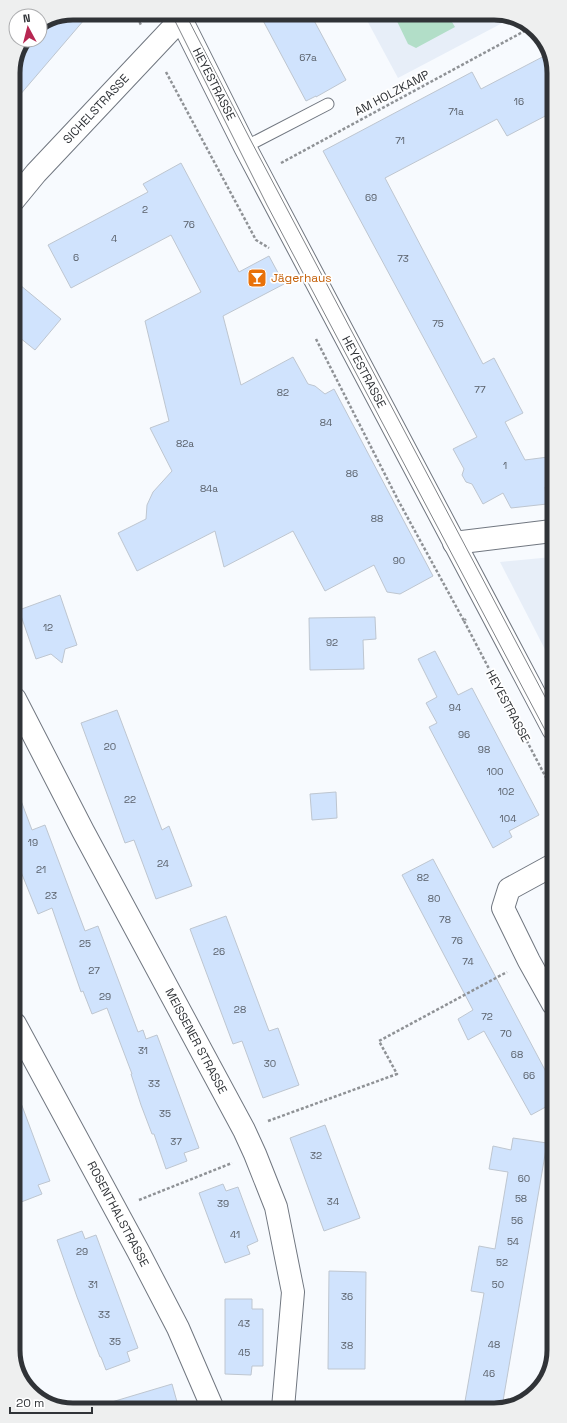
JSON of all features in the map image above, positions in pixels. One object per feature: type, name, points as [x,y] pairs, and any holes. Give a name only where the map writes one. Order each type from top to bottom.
[{"type":"street","name":"SICHELSTRASSE","points":[[20,193],[175,20]]},
{"type":"street","name":"HEYESTRASSE","points":[[181,20],[245,147],[547,719]]},
{"type":"street","points":[[454,542],[547,532]]},
{"type":"street","name":"MEISSENER STRASSE","points":[[20,709],[83,831],[244,1130],[276,1207],[293,1292],[282,1403]]},
{"type":"street","points":[[547,868],[509,888],[503,908],[529,961],[547,993]]},
{"type":"street","name":"ROSENTHALSTRASSE","points":[[20,1033],[178,1328],[210,1403]]},
{"type":"lane","points":[[245,147],[328,104]]},
{"type":"path","name":"AM HOLZKAMP","points":[[260,174],[526,31]]},
{"type":"path","name":"HEYESTRASSE","points":[[464,621],[547,780]]},
{"type":"path","points":[[244,1130],[397,1074],[379,1041],[507,972]]},
{"type":"path","points":[[115,1209],[255,1154]]},
{"type":"shaded area","points":[[367,20],[506,21],[398,78]]},
{"type":"shaded area","points":[[547,557],[547,653],[500,562]]},
{"type":"green space","points":[[396,20],[451,20],[455,27],[416,48],[408,44]]},
{"type":"building","points":[[84,20],[20,95],[20,69],[25,49],[48,48],[48,26],[53,24],[62,21]]},
{"type":"building","points":[[263,20],[314,20],[346,80],[306,101]]},
{"type":"building","points":[[544,56],[547,73],[547,115],[507,136],[497,119],[385,178],[483,364],[494,358],[523,413],[505,422],[525,460],[547,457],[547,487],[545,487],[547,504],[511,508],[503,493],[483,504],[472,484],[466,482],[462,475],[464,469],[453,449],[477,437],[323,151],[472,72],[481,89]]},
{"type":"building","points":[[181,163],[239,272],[269,256],[284,284],[223,316],[241,385],[293,357],[308,384],[315,386],[325,394],[334,389],[433,576],[400,594],[387,592],[374,565],[325,591],[293,531],[224,567],[215,531],[137,571],[118,533],[146,519],[147,505],[153,492],[172,471],[150,428],[169,421],[145,321],[201,292],[171,235],[71,288],[48,245],[148,192],[143,184]]},
{"type":"building","points":[[20,285],[61,319],[35,350],[20,338]]},
{"type":"building","points":[[60,595],[77,645],[65,649],[62,663],[51,654],[36,659],[20,610]]},
{"type":"building","points":[[375,617],[376,639],[363,640],[364,669],[310,670],[309,618]]},
{"type":"building","points":[[435,651],[458,695],[472,688],[539,815],[509,831],[512,837],[493,848],[429,727],[437,723],[426,703],[437,697],[418,659]]},
{"type":"building","points":[[117,710],[162,830],[169,826],[192,886],[156,899],[134,840],[125,843],[81,723]]},
{"type":"building","points":[[336,792],[337,818],[312,820],[310,794]]},
{"type":"building","points":[[20,798],[32,830],[45,825],[85,931],[98,926],[138,1032],[143,1030],[146,1039],[157,1035],[199,1148],[184,1153],[187,1161],[166,1169],[154,1134],[152,1134],[141,1105],[132,1074],[107,1008],[92,1014],[83,991],[81,992],[52,908],[38,914],[20,869]]},
{"type":"building","points":[[433,859],[547,1074],[547,1106],[531,1115],[484,1031],[468,1040],[458,1019],[473,1010],[402,875]]},
{"type":"building","points":[[226,916],[269,1031],[278,1028],[299,1085],[263,1098],[242,1041],[233,1044],[190,929]]},
{"type":"building","points":[[20,1100],[50,1181],[38,1185],[42,1194],[20,1202]]},
{"type":"building","points":[[325,1125],[360,1218],[324,1231],[290,1138]]},
{"type":"building","points":[[513,1138],[547,1143],[503,1402],[465,1403],[484,1293],[471,1291],[479,1246],[495,1249],[508,1172],[489,1169],[493,1146],[511,1150]]},
{"type":"building","points":[[223,1184],[226,1191],[238,1187],[258,1241],[247,1246],[250,1254],[225,1263],[199,1193]]},
{"type":"building","points":[[82,1231],[85,1239],[96,1235],[138,1348],[127,1352],[130,1361],[106,1370],[77,1297],[57,1240]]},
{"type":"building","points":[[329,1271],[366,1272],[365,1369],[328,1369]]},
{"type":"building","points":[[225,1299],[252,1299],[252,1309],[263,1309],[263,1366],[252,1366],[251,1375],[225,1374]]},
{"type":"building","points":[[172,1384],[177,1403],[108,1403]]},
{"type":"tram line","points":[[174,20],[267,205],[547,734]]},
{"type":"tram line","points":[[189,20],[547,701]]},
{"type":"place","name":"Jägerhaus","points":[[257,278]]}]
